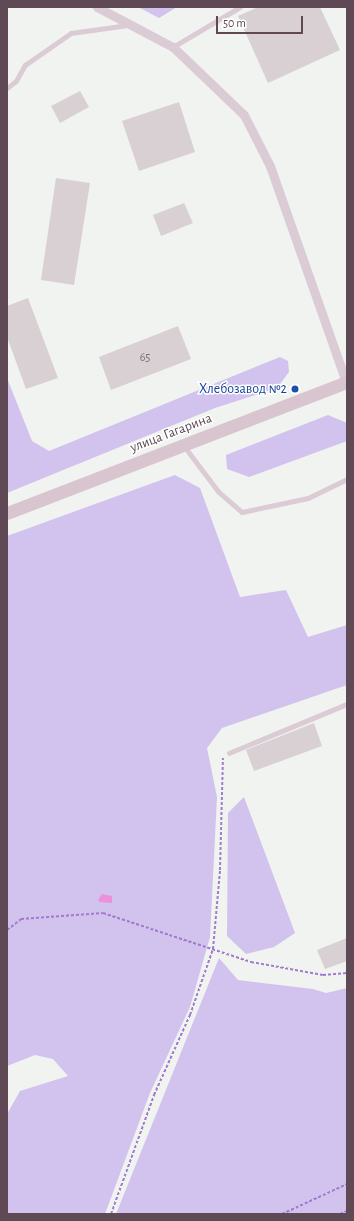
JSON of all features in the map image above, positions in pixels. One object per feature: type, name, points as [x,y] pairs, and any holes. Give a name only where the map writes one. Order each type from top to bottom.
[{"type":"main road","name":"улица Гагарина","points":[[7,513],[347,383]]},
{"type":"street","points":[[97,7],[173,47],[244,115],[270,166],[347,383]]},
{"type":"lane","points":[[173,47],[240,7]]},
{"type":"lane","points":[[7,88],[16,81],[25,65],[71,34],[130,25]]},
{"type":"lane","points":[[183,445],[219,492],[242,512],[308,498],[347,478]]},
{"type":"lane","points":[[229,753],[347,704]]},
{"type":"path","points":[[111,1214],[154,1095],[190,1016],[213,949],[221,856],[223,758]]},
{"type":"path","points":[[7,930],[21,919],[103,913],[251,962],[323,975],[347,973]]},
{"type":"path","points":[[282,1214],[347,1184]]},
{"type":"path","points":[[340,1214],[347,1211]]},
{"type":"shaded area","points":[[138,7],[177,7],[159,18]]},
{"type":"shaded area","points":[[280,357],[288,361],[289,372],[277,388],[215,408],[7,493],[7,378],[32,441],[49,451]]},
{"type":"shaded area","points":[[328,415],[347,423],[347,441],[249,477],[227,469],[226,455]]},
{"type":"shaded area","points":[[175,475],[200,488],[240,597],[286,590],[308,637],[347,625],[347,685],[222,728],[207,748],[217,797],[210,937],[190,1007],[150,1093],[105,1214],[7,1214],[7,1114],[20,1091],[68,1076],[53,1059],[35,1055],[7,1066],[7,536]]},
{"type":"shaded area","points":[[244,797],[295,933],[274,947],[246,954],[227,936],[228,813]]},
{"type":"shaded area","points":[[102,894],[112,896],[112,903],[100,902],[98,900]]},
{"type":"shaded area","points":[[219,958],[238,980],[313,989],[326,993],[347,988],[347,1214],[116,1214]]},
{"type":"building","points":[[258,7],[320,7],[340,50],[268,83],[238,16]]},
{"type":"building","points":[[80,91],[89,107],[60,123],[51,106]]},
{"type":"building","points":[[179,102],[195,152],[139,171],[122,121]]},
{"type":"building","points":[[56,178],[90,183],[74,285],[41,280]]},
{"type":"building","points":[[184,203],[193,223],[161,236],[153,215]]},
{"type":"building","points":[[28,298],[58,378],[26,389],[7,337],[7,306]]},
{"type":"building","points":[[178,326],[191,359],[111,390],[99,357]]},
{"type":"building","points":[[314,723],[322,746],[254,771],[246,750]]},
{"type":"building","points":[[347,938],[347,961],[325,969],[317,950]]},
{"type":"place","name":"Хлебозавод №2","points":[[295,389]]}]
